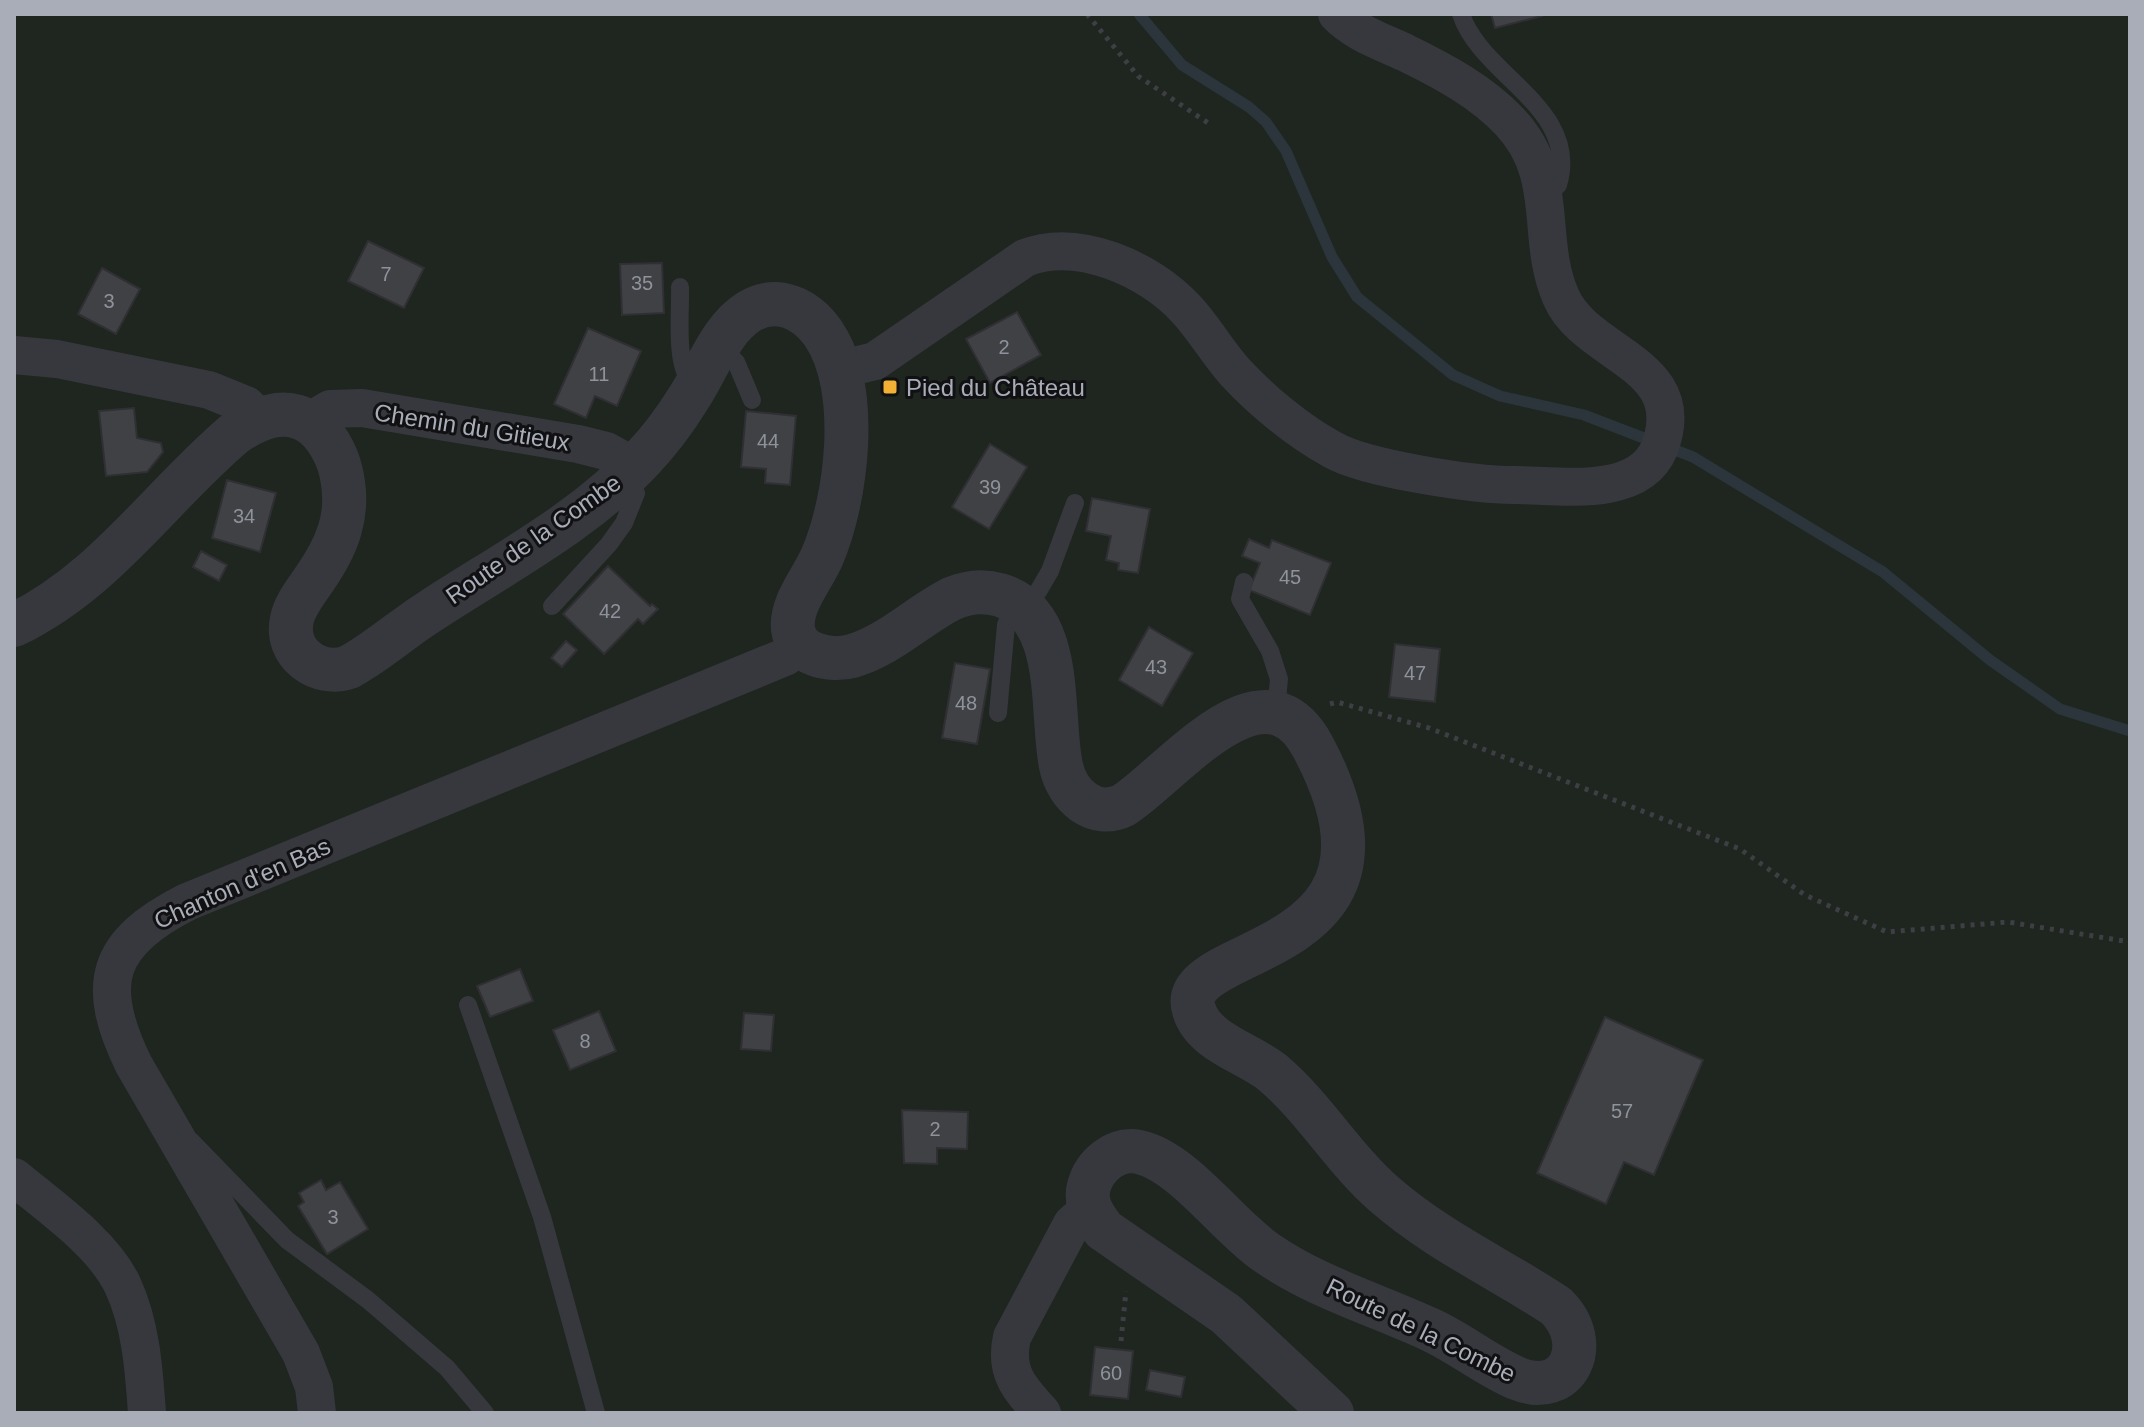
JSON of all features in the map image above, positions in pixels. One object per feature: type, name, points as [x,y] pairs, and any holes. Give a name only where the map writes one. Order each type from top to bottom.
[{"type":"street","points":[[838,370],[875,361],[1025,258],[1039,252],[1076,251],[1140,274],[1175,297],[1246,384],[1320,443],[1348,457],[1437,476],[1505,485],[1604,484],[1641,473],[1661,444],[1665,404],[1637,365],[1577,323],[1568,312],[1554,276],[1545,194],[1535,158],[1509,121],[1448,75],[1363,34],[1337,14]]},
{"type":"street","name":"Route de la Combe","points":[[308,422],[326,440],[337,458],[345,492],[337,541],[292,620],[291,636],[296,649],[309,663],[323,670],[340,670],[358,662],[564,524],[631,471],[663,436],[731,328],[749,312],[778,303],[797,309],[816,324],[829,342],[838,370],[845,417],[844,472],[827,543],[794,619],[795,635],[801,645]]},
{"type":"street","points":[[14,355],[57,359],[209,390],[246,405],[260,419]]},
{"type":"street","name":"Chemin du Gitieux","points":[[308,422],[330,409],[362,408],[578,444],[606,451],[631,471]]},
{"type":"street","points":[[14,625],[59,602],[82,584],[218,449],[260,419],[288,415],[308,422]]},
{"type":"street","points":[[801,645],[823,657],[846,657],[876,645],[959,596],[985,592],[1020,607],[1039,631],[1047,652],[1063,775],[1074,794],[1096,809],[1111,810],[1124,805],[1199,744],[1245,715],[1283,715]]},
{"type":"street","name":"Chanton d'en Bas","points":[[317,1413],[314,1387],[301,1353],[176,1140],[124,1044],[112,1007],[111,988],[117,963],[133,936],[146,926],[232,882],[785,657],[801,645]]},
{"type":"street","name":"Route de la Combe","points":[[1090,1208],[1090,1184],[1105,1162],[1120,1152],[1145,1154],[1168,1168],[1255,1245],[1281,1262],[1446,1337],[1514,1377],[1535,1383],[1552,1380],[1566,1371],[1575,1355],[1574,1330],[1556,1306],[1437,1237],[1397,1206],[1363,1174],[1283,1083],[1259,1063],[1210,1033],[1194,1012],[1194,994],[1209,975],[1291,936],[1322,906],[1342,873],[1344,844],[1327,778],[1307,736],[1283,715]]},
{"type":"street","points":[[14,1177],[83,1235],[122,1283],[138,1326],[147,1413]]},
{"type":"street","points":[[1042,1413],[1012,1377],[1008,1360],[1010,1345],[1072,1224],[1090,1208],[1112,1238],[1226,1314],[1332,1413]]},
{"type":"lane","points":[[1461,14],[1474,40],[1529,96],[1555,134],[1562,155],[1560,180],[1545,194]]},
{"type":"lane","points":[[680,287],[682,363],[686,378],[695,387]]},
{"type":"lane","points":[[720,346],[736,362],[752,400]]},
{"type":"lane","points":[[552,606],[624,523],[636,493],[631,471]]},
{"type":"lane","points":[[998,713],[1006,625],[1057,554],[1075,503]]},
{"type":"lane","points":[[1244,582],[1240,599],[1270,651],[1279,679],[1283,715]]},
{"type":"lane","points":[[468,1005],[542,1217],[596,1413]]},
{"type":"lane","points":[[176,1140],[188,1139],[199,1146],[259,1215],[313,1261],[414,1337],[447,1368],[485,1413]]},
{"type":"path","points":[[1087,14],[1138,76],[1211,125]]},
{"type":"path","points":[[1283,715],[1337,702],[1429,728],[1740,849],[1805,895],[1887,932],[2008,922],[2130,942]]},
{"type":"shaded area","points":[[14,14],[2130,14],[2130,1413],[14,1413]]},
{"type":"building","points":[[1491,14],[1542,14],[1542,16],[1495,28]]},
{"type":"building","points":[[368,241],[424,268],[404,308],[348,281]]},
{"type":"building","points":[[662,263],[664,313],[622,315],[620,264]]},
{"type":"building","points":[[102,268],[140,289],[116,334],[78,314]]},
{"type":"building","points":[[1017,312],[1041,355],[990,383],[966,339]]},
{"type":"building","points":[[588,328],[641,351],[617,406],[595,396],[586,418],[554,404]]},
{"type":"building","points":[[134,408],[137,438],[161,443],[163,452],[147,472],[106,476],[99,411]]},
{"type":"building","points":[[746,411],[796,416],[790,485],[765,483],[766,469],[741,467]]},
{"type":"building","points":[[990,444],[1027,467],[989,529],[952,507]]},
{"type":"building","points":[[227,480],[276,493],[260,552],[212,538]]},
{"type":"building","points":[[1092,498],[1150,509],[1138,573],[1118,570],[1119,563],[1106,560],[1111,536],[1086,531]]},
{"type":"building","points":[[1249,539],[1269,548],[1272,540],[1331,563],[1310,615],[1249,590],[1260,563],[1242,556]]},
{"type":"building","points":[[201,551],[227,565],[219,581],[193,567]]},
{"type":"building","points":[[608,566],[650,606],[652,604],[658,609],[643,624],[638,619],[604,654],[563,614]]},
{"type":"building","points":[[1149,627],[1193,653],[1162,706],[1119,680]]},
{"type":"building","points":[[566,641],[577,650],[562,667],[551,658]]},
{"type":"building","points":[[1395,644],[1440,649],[1435,702],[1389,697]]},
{"type":"building","points":[[955,663],[990,669],[977,744],[942,738]]},
{"type":"building","points":[[520,969],[533,1001],[490,1017],[477,986]]},
{"type":"building","points":[[599,1011],[616,1051],[570,1070],[553,1030]]},
{"type":"building","points":[[744,1013],[774,1015],[771,1051],[741,1049]]},
{"type":"building","points":[[1605,1017],[1703,1060],[1654,1175],[1624,1162],[1606,1204],[1537,1173]]},
{"type":"building","points":[[902,1110],[968,1112],[967,1149],[937,1148],[937,1164],[904,1163]]},
{"type":"building","points":[[321,1180],[326,1190],[340,1182],[368,1229],[327,1254],[298,1206],[304,1202],[299,1193]]},
{"type":"building","points":[[1095,1347],[1133,1351],[1128,1399],[1090,1395]]},
{"type":"building","points":[[1150,1370],[1185,1377],[1181,1397],[1146,1390]]},
{"type":"waterway","points":[[1139,14],[1182,65],[1249,107],[1266,122],[1286,151],[1332,257],[1357,297],[1453,375],[1500,396],[1584,415],[1693,457],[1883,572],[1990,660],[2060,709],[2130,731]]},
{"type":"place","name":"Pied du Château","points":[[890,387]]}]
